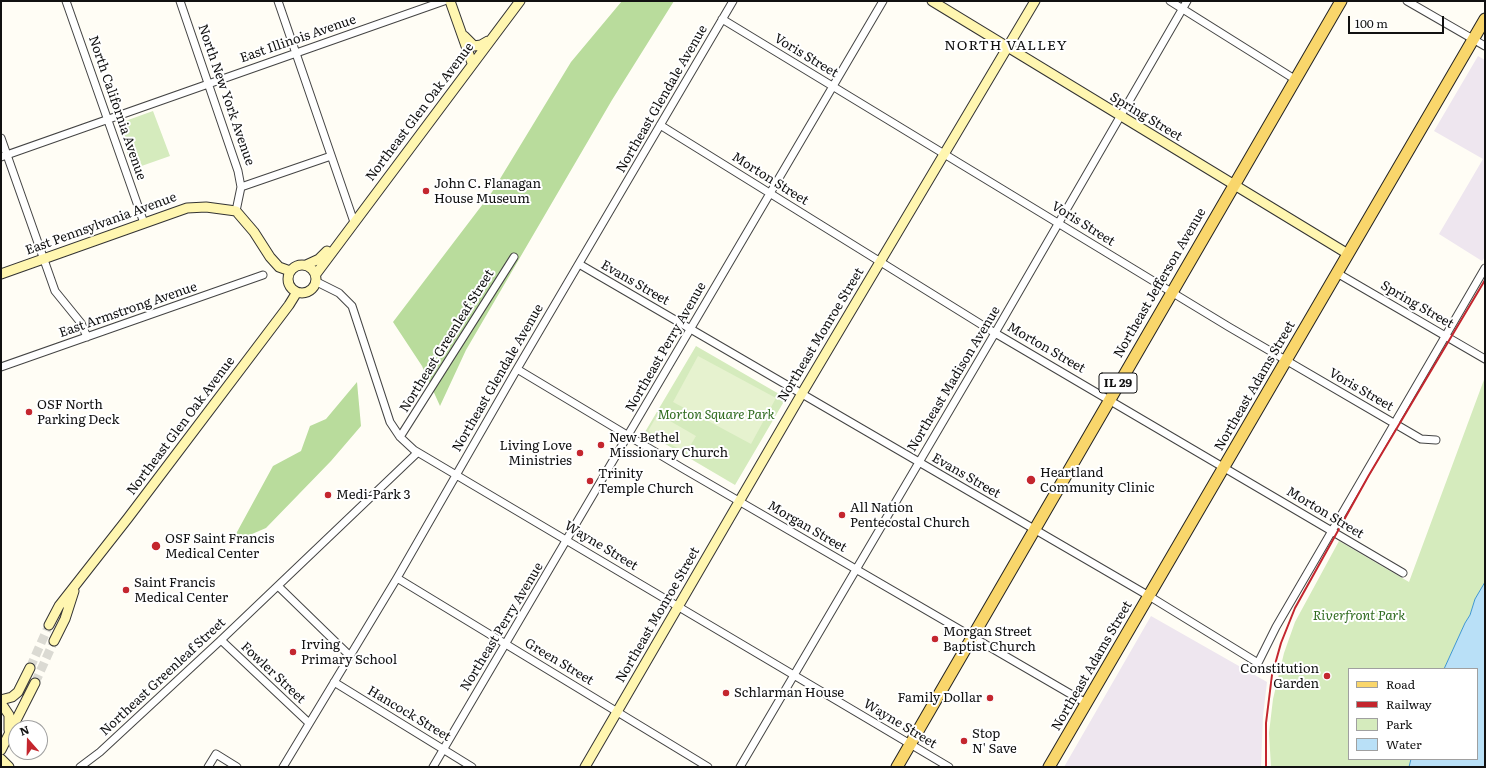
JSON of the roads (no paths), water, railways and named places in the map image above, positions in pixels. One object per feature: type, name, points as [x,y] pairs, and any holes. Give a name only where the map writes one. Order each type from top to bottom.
[{"type":"main road","name":"Northeast Jefferson Avenue","points":[[897,767],[1033,529],[1341,1]]},
{"type":"main road","name":"Northeast Adams Street","points":[[1049,767],[1485,19]]},
{"type":"street","name":"North California Avenue","points":[[66,1],[144,223]]},
{"type":"street","name":"North New York Avenue","points":[[180,1],[238,171],[241,187],[236,211]]},
{"type":"street","points":[[278,1],[354,222]]},
{"type":"street","name":"East Illinois Avenue","points":[[4,156],[444,1]]},
{"type":"street","points":[[450,1],[472,63]]},
{"type":"street","name":"Northeast Glen Oak Avenue","points":[[316,278],[342,238],[520,1]]},
{"type":"street","name":"Northeast Glendale Avenue","points":[[283,767],[398,578],[516,369],[733,1]]},
{"type":"street","name":"Northeast Perry Avenue","points":[[433,767],[568,540],[883,1]]},
{"type":"street","name":"Spring Street","points":[[932,1],[1348,254]]},
{"type":"street","name":"Northeast Monroe Street","points":[[585,767],[801,395],[1035,1]]},
{"type":"street","points":[[1170,1],[1296,80]]},
{"type":"street","name":"Northeast Madison Avenue","points":[[740,767],[995,333],[1187,1]]},
{"type":"street","points":[[1407,1],[1485,46]]},
{"type":"street","name":"Voris Street","points":[[722,19],[1286,361],[1421,439],[1436,440]]},
{"type":"street","points":[[457,21],[466,38],[472,45],[483,44],[493,36]]},
{"type":"street","name":"Morton Street","points":[[660,125],[995,333],[1403,573]]},
{"type":"street","points":[[1,138],[4,156],[55,291],[81,323],[87,337]]},
{"type":"street","points":[[241,187],[331,156]]},
{"type":"street","name":"East Pennsylvania Avenue","points":[[1,274],[187,208],[206,207],[236,211]]},
{"type":"street","points":[[236,211],[254,232],[270,258],[279,267],[290,271]]},
{"type":"street","name":"Northeast Glen Oak Avenue","points":[[306,265],[319,259],[342,238]]},
{"type":"street","name":"Northeast Greenleaf Street","points":[[400,437],[514,257]]},
{"type":"street","name":"Evans Street","points":[[579,264],[801,395],[1149,596],[1258,663],[1276,627],[1332,530]]},
{"type":"street","points":[[297,265],[306,265],[314,270],[316,278],[309,292],[297,292],[288,283],[290,271],[297,265]]},
{"type":"street","points":[[1332,530],[1485,268]]},
{"type":"street","name":"Spring Street","points":[[1337,273],[1485,359]]},
{"type":"street","name":"East Armstrong Avenue","points":[[1,367],[263,275]]},
{"type":"street","name":"Wayne Street","points":[[316,278],[339,293],[352,306],[390,422],[400,437],[418,453],[568,540],[678,607],[949,767]]},
{"type":"street","name":"Northeast Glen Oak Avenue","points":[[48,625],[59,606],[280,317],[297,292]]},
{"type":"street","name":"Morgan Street","points":[[516,369],[1086,703]]},
{"type":"street","name":"Northeast Greenleaf Street","points":[[80,767],[100,752],[221,640],[418,453]]},
{"type":"street","name":"Northeast Glen Oak Avenue","points":[[54,641],[66,615],[72,597],[84,574]]},
{"type":"street","name":"Green Street","points":[[398,578],[708,767]]},
{"type":"street","points":[[278,586],[350,656]]},
{"type":"street","name":"Fowler Street","points":[[221,640],[309,723]]},
{"type":"street","points":[[1,700],[12,697],[18,692],[30,668]]},
{"type":"street","name":"Hancock Street","points":[[334,682],[472,767]]},
{"type":"street","points":[[34,684],[3,747],[10,722],[3,706],[14,707],[22,702],[34,684]]},
{"type":"street","points":[[208,767],[216,754],[237,767]]},
{"type":"street","points":[[1,759],[9,767]]},
{"type":"water","points":[[1485,582],[1485,767],[1409,767],[1411,760],[1478,760],[1478,668],[1444,668],[1470,615],[1475,599]]},
{"type":"tunnel","points":[[30,668],[49,625]]},
{"type":"tunnel","points":[[35,683],[54,641]]},
{"type":"railway","points":[[1266,767],[1266,723],[1272,675],[1281,643],[1295,608],[1369,475],[1485,280]]},
{"type":"place","name":"John C. Flanagan House Museum","points":[[426,191]]},
{"type":"place","name":"OSF North Parking Deck","points":[[29,412]]},
{"type":"place","name":"New Bethel Missionary Church","points":[[601,445]]},
{"type":"place","name":"Living Love Ministries","points":[[580,453]]},
{"type":"place","name":"Heartland Community Clinic","points":[[1031,480]]},
{"type":"place","name":"Trinity Temple Church","points":[[590,481]]},
{"type":"place","name":"Medi-Park 3","points":[[328,495]]},
{"type":"place","name":"All Nation Pentecostal Church","points":[[842,515]]},
{"type":"place","name":"OSF Saint Francis Medical Center","points":[[156,546]]},
{"type":"place","name":"Saint Francis Medical Center","points":[[126,590]]},
{"type":"place","name":"Morgan Street Baptist Church","points":[[935,639]]},
{"type":"place","name":"Irving Primary School","points":[[293,652]]},
{"type":"place","name":"Constitution Garden","points":[[1327,676]]},
{"type":"place","name":"Schlarman House","points":[[726,693]]},
{"type":"place","name":"Family Dollar","points":[[990,698]]},
{"type":"place","name":"Stop N' Save","points":[[964,741]]},
{"type":"district","name":"NORTH VALLEY","points":[[1006,46]]},
{"type":"park label","name":"Morton Square Park","points":[[716,415]]},
{"type":"park label","name":"Riverfront Park","points":[[1359,616]]}]
